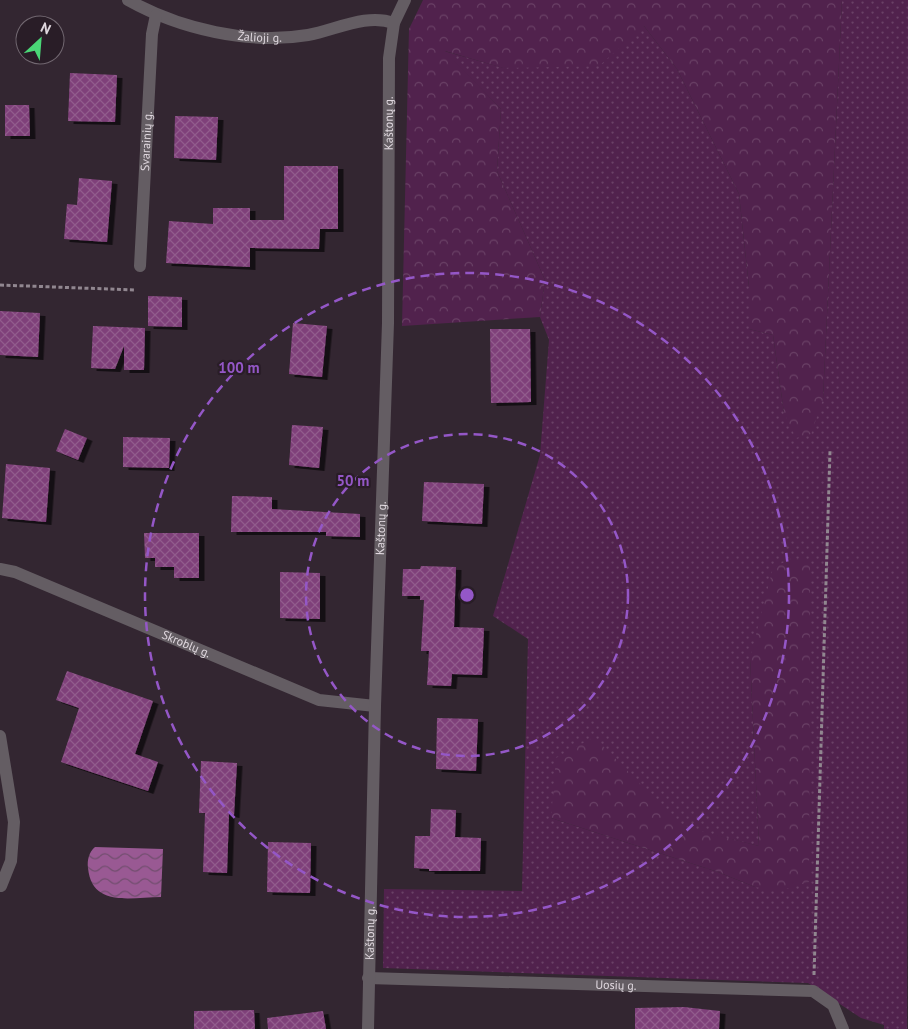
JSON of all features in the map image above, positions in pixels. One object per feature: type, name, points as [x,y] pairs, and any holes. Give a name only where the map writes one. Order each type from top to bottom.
[{"type":"street","name":"Žalioji g.","points":[[128,0],[156,15],[226,34],[266,37],[309,35],[372,20],[385,20],[394,23]]},
{"type":"street","name":"Kaštonų g.","points":[[368,1029],[375,706],[388,323],[389,58],[394,23],[405,0]]},
{"type":"street","name":"Svarainių g.","points":[[140,266],[152,34],[156,15]]},
{"type":"street","name":"Skroblų g.","points":[[0,569],[14,572],[319,700],[375,706]]},
{"type":"street","points":[[0,736],[14,822],[11,861],[1,886]]},
{"type":"street","name":"Uosių g.","points":[[368,978],[813,991]]},
{"type":"street","points":[[813,991],[833,1005],[843,1029]]},
{"type":"path","points":[[0,285],[135,290]]},
{"type":"path","points":[[813,991],[830,451]]},
{"type":"green space","points":[[423,0],[842,0],[823,399],[811,434],[796,438],[784,413],[773,335],[749,329],[749,287],[739,194],[677,69],[644,26],[599,66],[503,68],[445,51],[501,109],[497,171],[545,280],[540,317],[402,326],[409,29]]},
{"type":"green space","points":[[842,0],[908,0],[907,1029],[884,1029],[884,1025],[861,1018],[808,983],[383,968],[384,889],[522,891],[528,639],[493,616],[540,455],[549,340],[540,317],[545,280],[497,171],[501,109],[444,51],[504,68],[644,26],[677,69],[739,194],[749,287],[749,329],[773,335],[784,413],[823,399]],"holes":[[[750,658],[808,814],[809,882],[755,887],[718,872],[551,818],[594,738],[682,827],[759,846]]]},
{"type":"green space","points":[[792,558],[810,561],[809,882],[779,891],[755,887],[718,872],[551,818],[556,758],[594,737],[682,826],[759,846],[750,658],[773,568]]},
{"type":"water","points":[[95,847],[163,849],[161,897],[115,898],[105,895],[97,889],[91,881],[88,868],[88,859]]},
{"type":"building","points":[[70,73],[117,75],[115,122],[68,121]]},
{"type":"building","points":[[5,105],[29,105],[30,136],[5,136]]},
{"type":"building","points":[[175,116],[218,117],[216,160],[174,158]]},
{"type":"building","points":[[284,166],[338,166],[338,229],[320,229],[319,249],[250,248],[250,267],[166,263],[169,221],[213,224],[213,208],[250,208],[250,220],[284,220]]},
{"type":"building","points":[[79,178],[112,181],[107,242],[64,239],[67,204],[77,205]]},
{"type":"building","points":[[148,296],[182,297],[182,327],[148,326]]},
{"type":"building","points":[[0,311],[40,313],[38,357],[0,355]]},
{"type":"building","points":[[293,323],[327,326],[322,377],[289,374]]},
{"type":"building","points":[[93,326],[145,328],[144,370],[124,370],[124,346],[115,369],[91,368]]},
{"type":"building","points":[[490,329],[530,329],[531,402],[491,403]]},
{"type":"building","points":[[292,425],[323,427],[319,468],[289,465]]},
{"type":"building","points":[[65,429],[87,438],[78,460],[56,451]]},
{"type":"building","points":[[123,437],[170,438],[169,468],[123,467]]},
{"type":"building","points":[[6,464],[50,468],[46,522],[2,518]]},
{"type":"building","points":[[424,482],[484,484],[482,524],[422,521]]},
{"type":"building","points":[[232,496],[272,497],[272,509],[360,514],[360,537],[326,536],[326,532],[231,532]]},
{"type":"building","points":[[144,533],[199,533],[199,578],[174,578],[174,567],[155,567],[155,558],[145,558]]},
{"type":"building","points":[[421,566],[456,567],[454,627],[484,628],[482,675],[452,674],[451,686],[427,685],[429,651],[421,651],[424,600],[420,600],[420,596],[402,596],[403,569],[420,569]]},
{"type":"building","points":[[280,572],[320,573],[320,619],[280,618]]},
{"type":"building","points":[[67,671],[153,701],[135,754],[158,762],[148,791],[61,762],[79,708],[56,700]]},
{"type":"building","points":[[437,718],[478,719],[476,771],[436,769]]},
{"type":"building","points":[[201,761],[237,763],[234,815],[229,814],[227,873],[203,872],[205,813],[199,813]]},
{"type":"building","points":[[431,809],[456,810],[455,837],[481,838],[480,871],[429,871],[429,869],[414,868],[415,836],[430,836]]},
{"type":"building","points":[[268,842],[311,843],[310,893],[267,892]]},
{"type":"building","points":[[684,1007],[720,1011],[719,1029],[635,1029],[635,1008]]},
{"type":"building","points":[[254,1010],[255,1029],[194,1029],[194,1011]]},
{"type":"building","points":[[323,1011],[326,1029],[268,1029],[267,1018]]}]
